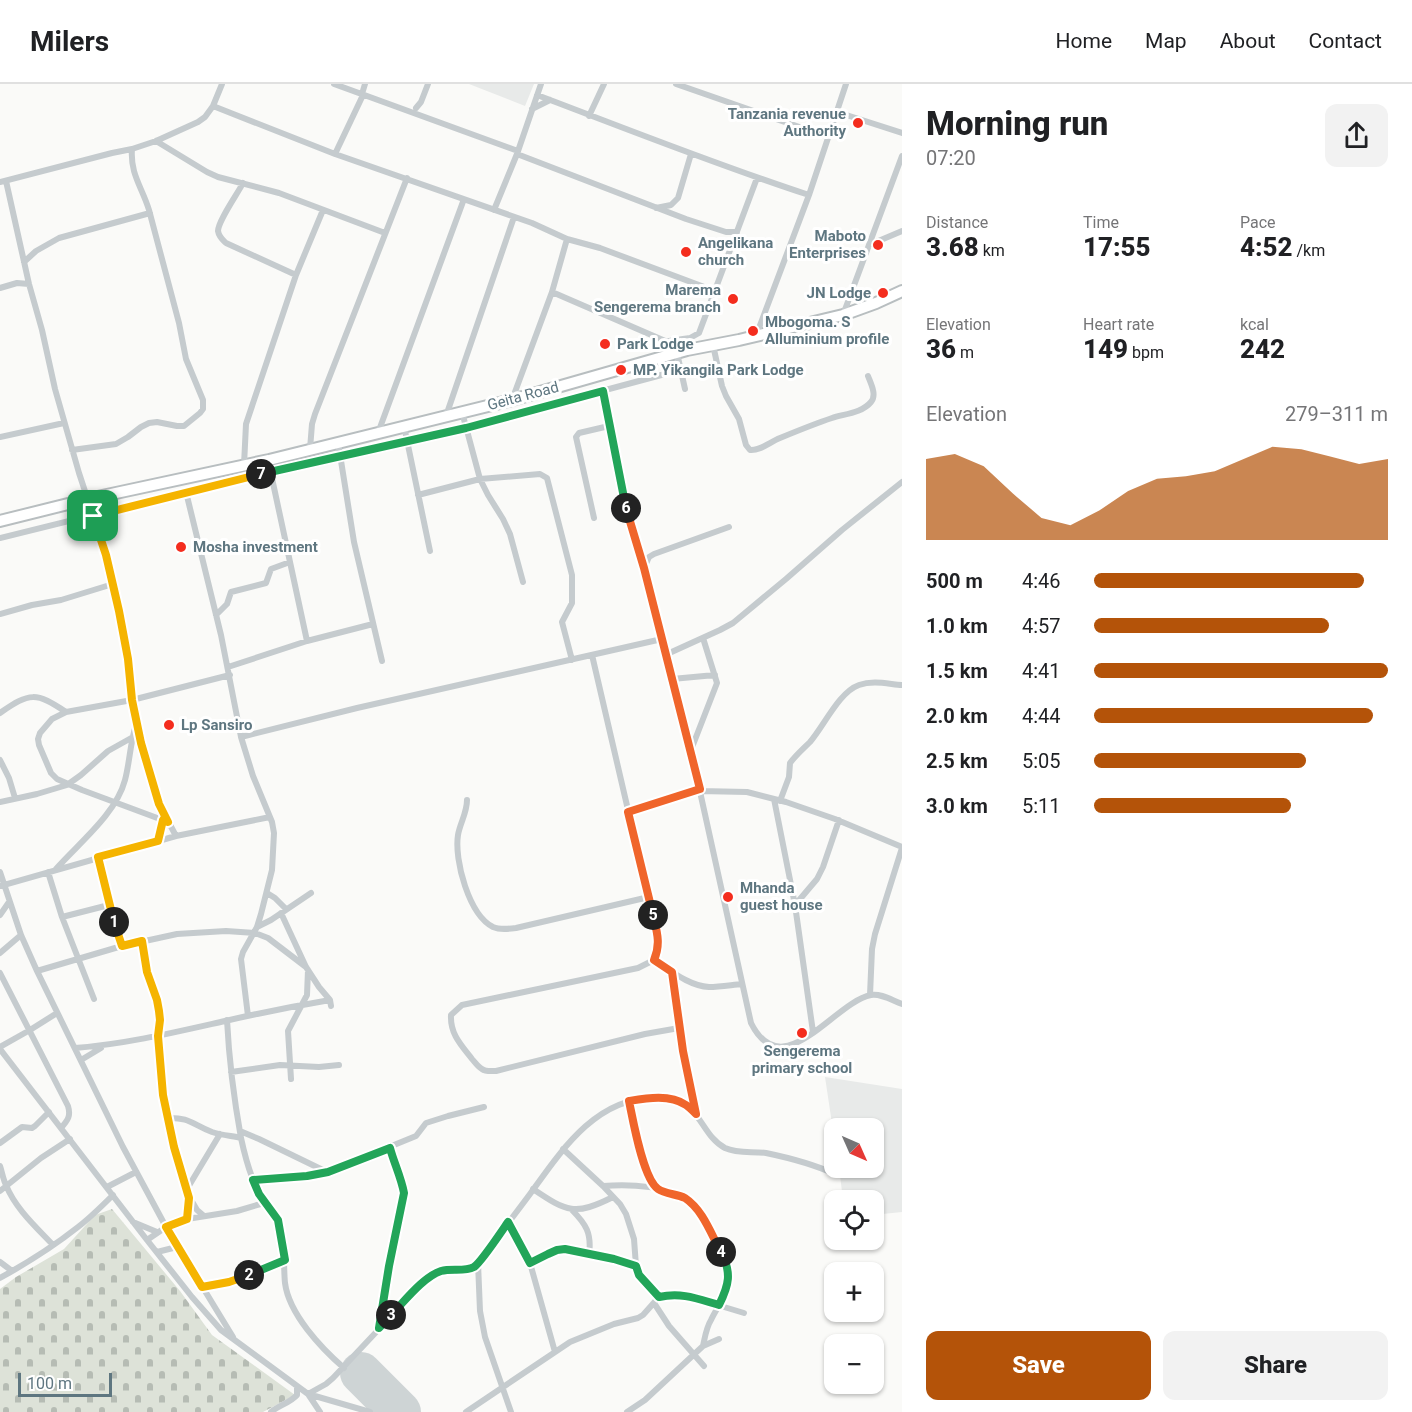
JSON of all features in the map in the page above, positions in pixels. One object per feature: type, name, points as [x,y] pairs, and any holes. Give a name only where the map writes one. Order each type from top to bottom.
[{"type":"highway","name":"Geita Road","points":[[0,521],[244,465],[270,465],[310,449],[512,400],[682,351],[843,315],[902,291]]},
{"type":"street","points":[[176,836],[159,804],[139,735],[132,700],[128,659],[113,584],[64,423],[3,182],[156,141],[205,117],[213,106],[222,84]]},
{"type":"street","points":[[334,84],[517,152],[656,208],[726,232],[737,232]]},
{"type":"street","points":[[335,154],[365,84]]},
{"type":"street","points":[[416,108],[428,84]]},
{"type":"street","points":[[494,210],[541,84]]},
{"type":"street","points":[[589,116],[604,84]]},
{"type":"street","points":[[676,84],[828,137]]},
{"type":"street","points":[[756,336],[809,195],[846,84]]},
{"type":"street","points":[[537,95],[691,154],[809,195]]},
{"type":"street","points":[[532,110],[550,100]]},
{"type":"street","points":[[213,106],[335,154],[532,223],[567,239],[600,248],[715,291]]},
{"type":"street","points":[[837,112],[902,133]]},
{"type":"street","points":[[156,141],[219,177],[279,193],[385,233]]},
{"type":"street","points":[[72,450],[116,444],[149,423],[184,426],[203,409],[203,400],[186,359],[146,198],[135,175],[132,149]]},
{"type":"street","points":[[656,208],[671,204],[678,198],[691,154]]},
{"type":"street","points":[[843,315],[902,156]]},
{"type":"street","points":[[310,449],[315,414],[407,178]]},
{"type":"street","points":[[669,341],[690,338],[698,334],[757,178]]},
{"type":"street","points":[[243,183],[220,222],[218,232],[220,238],[226,243],[296,275]]},
{"type":"street","points":[[378,433],[464,199]]},
{"type":"street","points":[[244,465],[245,429],[296,275],[323,210]]},
{"type":"street","points":[[24,262],[36,251],[58,238],[150,213]]},
{"type":"street","points":[[446,416],[514,217]]},
{"type":"street","points":[[869,245],[902,231]]},
{"type":"street","points":[[512,400],[552,292],[567,239]]},
{"type":"street","points":[[0,288],[17,283],[29,284]]},
{"type":"street","points":[[552,292],[669,341],[682,351],[680,370],[685,389]]},
{"type":"street","points":[[712,345],[722,386],[739,419],[746,445],[750,450],[862,409],[873,398],[873,389],[868,376]]},
{"type":"street","points":[[0,538],[186,492],[270,465],[340,456],[466,428],[680,370]]},
{"type":"street","points":[[603,391],[624,499],[644,568],[700,790],[751,1023],[766,1042],[786,1047],[801,1041],[850,1005],[870,995],[883,996],[902,1004]]},
{"type":"street","points":[[462,412],[480,479],[504,519],[523,582]]},
{"type":"street","points":[[0,437],[64,423]]},
{"type":"street","points":[[404,426],[430,551]]},
{"type":"street","points":[[594,518],[576,437],[579,433],[609,426]]},
{"type":"street","points":[[338,442],[354,542],[382,661]]},
{"type":"street","points":[[270,465],[307,641]]},
{"type":"street","points":[[418,495],[480,479],[540,474],[547,478],[572,575],[572,603],[562,622],[572,660]]},
{"type":"street","points":[[665,655],[720,630],[743,615],[902,482]]},
{"type":"street","points":[[186,492],[230,675],[242,737],[253,776],[274,833],[272,870],[267,893],[256,930],[247,943],[241,959],[249,1016]]},
{"type":"street","points":[[644,568],[649,557],[654,554],[729,526]]},
{"type":"street","points":[[216,615],[226,604],[231,592],[266,583],[271,569],[290,562]]},
{"type":"street","points":[[0,614],[61,600],[113,584]]},
{"type":"street","points":[[228,667],[307,641],[373,624]]},
{"type":"street","points":[[690,750],[717,683],[703,638]]},
{"type":"street","points":[[242,737],[357,708],[662,639]]},
{"type":"street","points":[[592,655],[649,897],[658,939],[658,951],[654,960],[638,968],[462,1005],[451,1015],[452,1029],[456,1040],[477,1065],[484,1071],[496,1071],[645,1034],[679,1028]]},
{"type":"street","points":[[166,821],[114,803],[57,779],[51,773],[38,739],[52,719],[66,712],[132,700],[230,675]]},
{"type":"street","points":[[672,679],[715,675]]},
{"type":"street","points":[[813,1032],[777,800],[789,777],[790,762],[809,743],[850,690],[861,684],[901,684]]},
{"type":"street","points":[[0,713],[21,700],[36,696],[66,712]]},
{"type":"street","points":[[56,869],[100,823],[121,792],[137,724]]},
{"type":"street","points":[[0,802],[67,784],[81,775],[108,750],[139,735]]},
{"type":"street","points":[[0,760],[15,798]]},
{"type":"street","points":[[628,812],[700,790],[747,792],[815,811],[902,848],[875,934],[870,995]]},
{"type":"street","points":[[467,800],[465,817],[458,834],[459,863],[478,914],[495,927],[516,928],[649,897]]},
{"type":"street","points":[[2,885],[176,836],[270,817]]},
{"type":"street","points":[[795,905],[817,879],[839,820]]},
{"type":"street","points":[[158,841],[166,821]]},
{"type":"street","points":[[98,857],[109,905],[122,946]]},
{"type":"street","points":[[48,872],[62,917],[94,999]]},
{"type":"street","points":[[0,873],[2,885],[37,971],[136,1172],[177,1247],[234,1340]]},
{"type":"street","points":[[75,1048],[104,1046],[158,1036],[301,1005],[330,1003],[307,968],[284,911],[275,898],[267,893]]},
{"type":"street","points":[[37,971],[122,946],[177,933],[256,930],[311,893]]},
{"type":"street","points":[[0,915],[9,902]]},
{"type":"street","points":[[62,917],[109,905]]},
{"type":"street","points":[[256,930],[307,968]]},
{"type":"street","points":[[0,953],[21,935]]},
{"type":"street","points":[[142,941],[147,972],[159,1011],[158,1036],[163,1095],[174,1147],[189,1198],[187,1219]]},
{"type":"street","points":[[654,960],[689,982],[708,987],[742,984]]},
{"type":"street","points":[[291,1079],[288,1031],[307,994],[307,968]]},
{"type":"street","points":[[672,972],[679,1028],[696,1114]]},
{"type":"street","points":[[0,974],[70,1112],[68,1121],[61,1128]]},
{"type":"street","points":[[57,1013],[0,1048],[147,1240],[221,1330],[307,1393],[370,1412]]},
{"type":"street","points":[[227,1020],[231,1072],[243,1152],[264,1203],[278,1220],[288,1296],[316,1341],[344,1368]]},
{"type":"street","points":[[81,1060],[104,1046]]},
{"type":"street","points":[[231,1072],[272,1066],[339,1065]]},
{"type":"street","points":[[271,1412],[297,1395],[326,1384],[344,1368],[411,1294],[435,1274],[444,1270],[471,1268],[478,1263],[563,1149],[585,1126],[610,1109],[644,1098],[674,1099],[685,1104],[696,1114],[709,1134],[724,1148],[794,1159],[824,1169]]},
{"type":"street","points":[[629,1101],[640,1152],[658,1189]]},
{"type":"street","points":[[253,1180],[328,1172],[416,1136],[426,1123],[484,1107]]},
{"type":"street","points":[[0,1143],[22,1127],[32,1128],[49,1112]]},
{"type":"street","points":[[167,1118],[180,1117],[220,1134],[240,1134],[259,1139],[328,1172]]},
{"type":"street","points":[[187,1189],[220,1134]]},
{"type":"street","points":[[0,1191],[41,1158],[70,1139]]},
{"type":"street","points":[[379,1328],[404,1193],[390,1148]]},
{"type":"street","points":[[563,1149],[603,1186],[626,1214],[634,1239],[639,1275],[659,1297]]},
{"type":"street","points":[[0,1166],[6,1186],[27,1217],[53,1245]]},
{"type":"street","points":[[107,1187],[136,1172]]},
{"type":"street","points":[[603,1186],[627,1185],[658,1189],[685,1198],[702,1216],[726,1261],[728,1275],[727,1289],[710,1321],[703,1346]]},
{"type":"street","points":[[533,1189],[556,1204],[572,1209],[592,1207],[613,1197]]},
{"type":"street","points":[[0,1278],[80,1226],[113,1195]]},
{"type":"street","points":[[189,1198],[204,1216]]},
{"type":"street","points":[[147,1240],[166,1227],[187,1219],[237,1211],[264,1203]]},
{"type":"street","points":[[572,1209],[585,1224],[589,1233],[591,1243],[589,1255]]},
{"type":"street","points":[[133,1222],[157,1232]]},
{"type":"street","points":[[508,1222],[530,1263],[555,1352]]},
{"type":"street","points":[[157,1252],[177,1247]]},
{"type":"street","points":[[530,1263],[557,1250],[565,1249],[636,1266]]},
{"type":"street","points":[[202,1287],[229,1282],[285,1260]]},
{"type":"street","points":[[0,1262],[12,1271]]},
{"type":"street","points":[[478,1263],[480,1311],[485,1337],[511,1412]]},
{"type":"street","points":[[466,1412],[570,1342],[591,1332],[638,1318],[659,1297],[679,1294],[744,1313]]},
{"type":"street","points":[[654,1303],[669,1326],[704,1366]]},
{"type":"street","points":[[627,1412],[645,1400],[703,1346],[719,1339]]},
{"type":"street","points":[[297,1386],[297,1395]]},
{"type":"street","points":[[307,1393],[320,1412]]},
{"type":"shaded area","points":[[469,84],[534,84],[525,106]]},
{"type":"shaded area","points":[[825,1077],[902,1089],[902,1212],[884,1214],[884,1190],[842,1190],[840,1178],[884,1178],[884,1118],[831,1118]]},
{"type":"shaded area","points":[[360,1358],[414,1412],[395,1412],[349,1367]]},
{"type":"green space","points":[[112,1209],[180,1291],[212,1335],[295,1395],[263,1412],[0,1412],[0,1289],[64,1249],[95,1215]]},
{"type":"runway","points":[[361,1373],[400,1412]]},
{"type":"place","name":"Tanzania revenue Authority","points":[[858,123]]},
{"type":"place","name":"Maboto Enterprises","points":[[878,245]]},
{"type":"place","name":"Angelikana church","points":[[686,252]]},
{"type":"place","name":"JN Lodge","points":[[883,293]]},
{"type":"place","name":"Marema Sengerema branch","points":[[733,299]]},
{"type":"place","name":"Mbogoma. S Alluminium profile","points":[[753,331]]},
{"type":"place","name":"Park Lodge","points":[[605,344]]},
{"type":"place","name":"MP. Yikangila Park Lodge","points":[[621,370]]},
{"type":"place","name":"Mosha investment","points":[[181,547]]},
{"type":"place","name":"Lp Sansiro","points":[[169,725]]},
{"type":"place","name":"Mhanda guest house","points":[[728,897]]},
{"type":"place","name":"Sengerema primary school","points":[[802,1033]]},
{"type":"route","points":[[603,391],[624,499],[644,568],[700,789],[628,812],[658,939],[658,951],[654,960],[672,972],[683,1051],[696,1114],[685,1104],[674,1099],[644,1098],[629,1101],[640,1152],[652,1180],[658,1189],[685,1198],[693,1205],[702,1216],[726,1261],[727,1289],[719,1305],[679,1294],[659,1297],[639,1275],[636,1266],[614,1259],[565,1249],[557,1250],[530,1263],[508,1222],[478,1263],[471,1268],[444,1270],[435,1274],[411,1294],[379,1328],[404,1193],[390,1148],[328,1172],[253,1180],[264,1203],[278,1220],[285,1260],[229,1282],[202,1287],[166,1227],[187,1219],[189,1198],[174,1147],[163,1095],[157,1000],[147,972],[142,941],[122,946],[109,905],[98,857],[158,841],[163,820],[168,822],[159,804],[141,743],[132,700],[128,659],[119,611],[106,555],[93,516],[271,471],[466,428],[603,391]]}]
